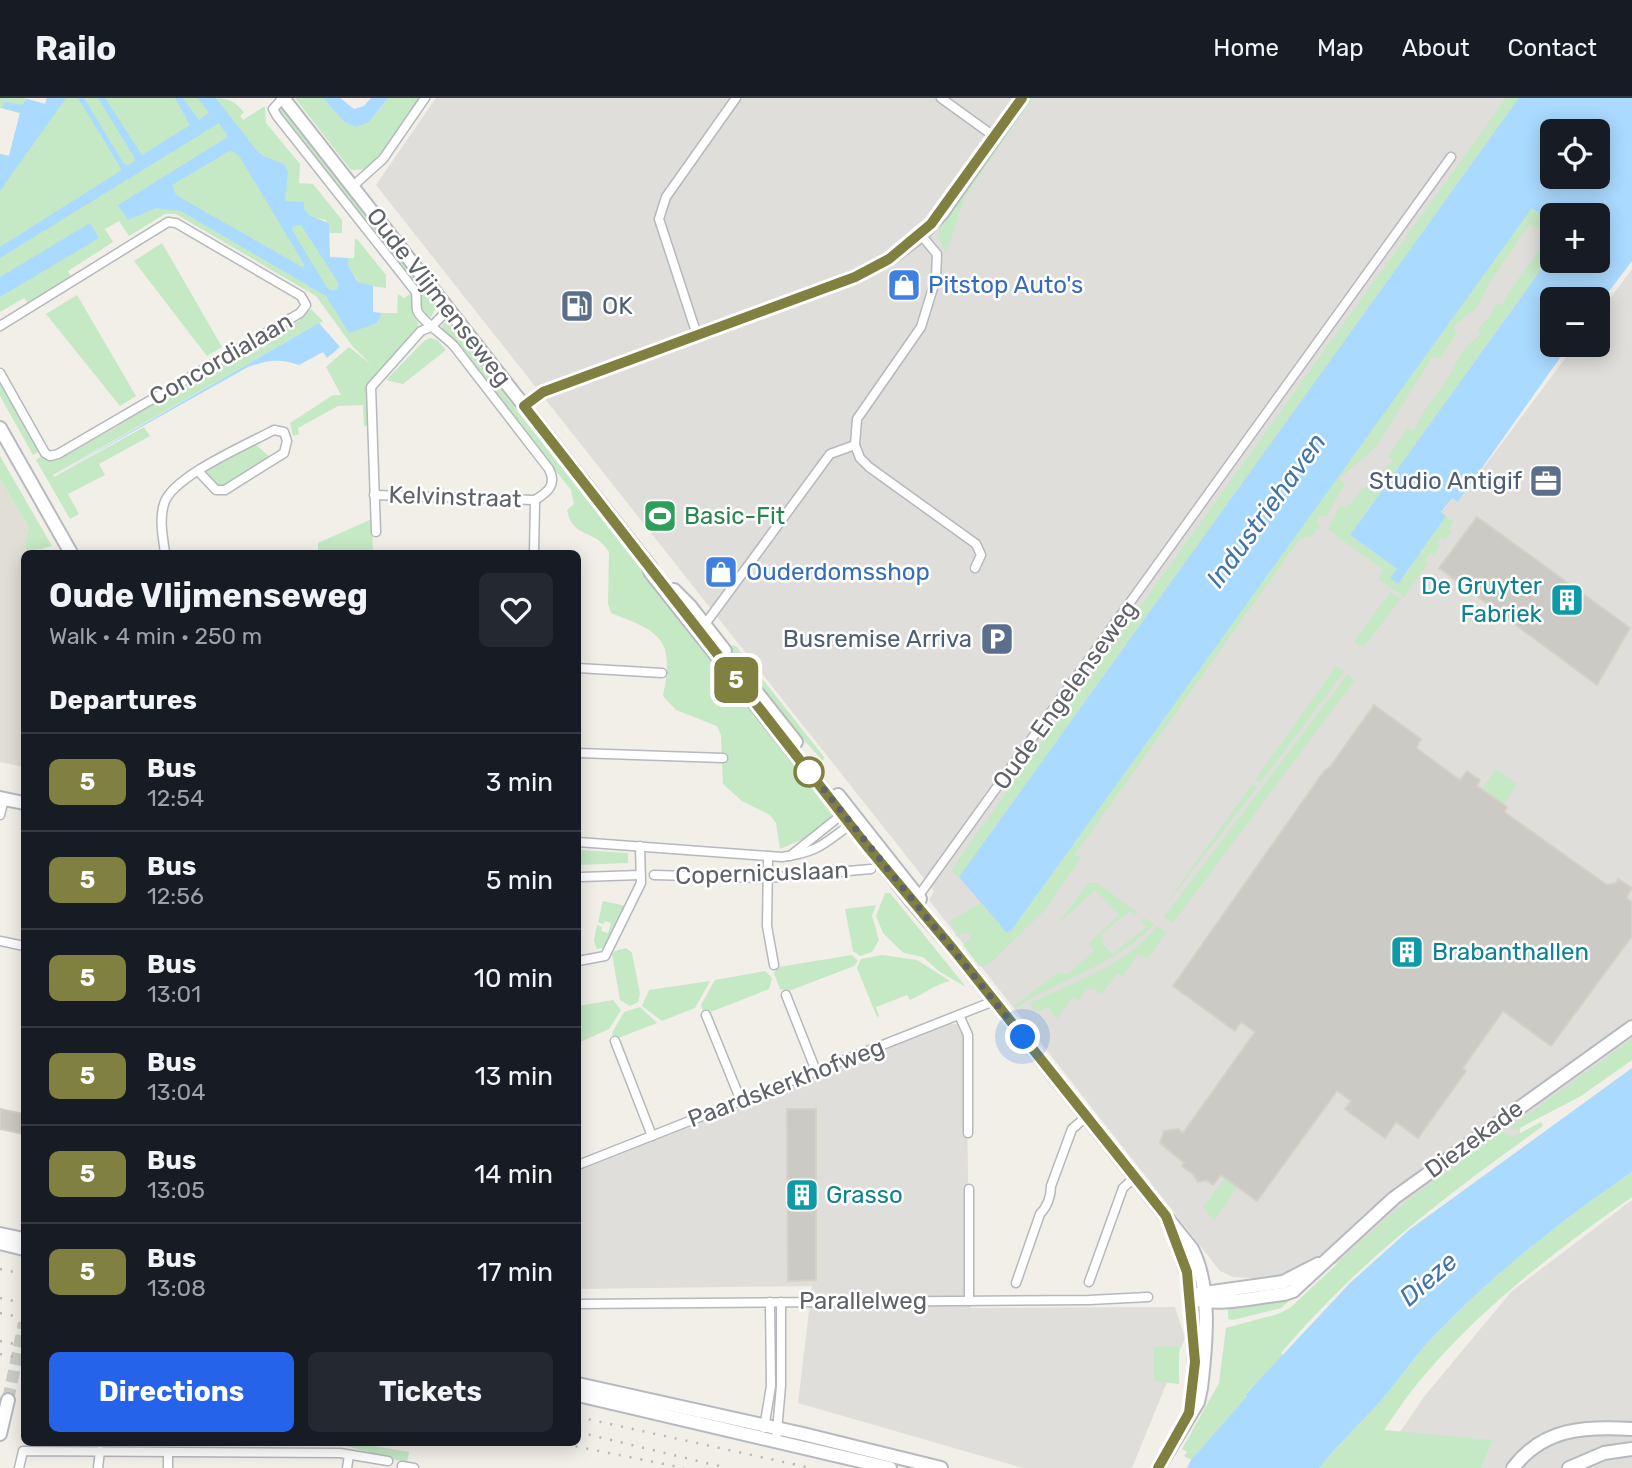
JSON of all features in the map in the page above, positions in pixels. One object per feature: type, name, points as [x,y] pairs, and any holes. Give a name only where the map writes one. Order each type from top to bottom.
[{"type":"street","name":"Oude Vlijmenseweg","points":[[535,500],[550,491],[552,486],[549,470],[454,346],[440,331],[430,327],[417,311],[416,292],[277,116],[273,109],[283,98],[646,563],[651,573],[702,629],[915,900]]},
{"type":"street","points":[[353,186],[383,159],[425,98]]},
{"type":"street","points":[[697,335],[659,219],[666,197],[736,98]]},
{"type":"street","points":[[941,98],[995,137]]},
{"type":"street","points":[[524,406],[543,392],[855,277],[889,259],[921,235],[942,213],[1022,98]]},
{"type":"street","name":"Oude Engelenseweg","points":[[915,900],[1451,158]]},
{"type":"street","name":"Concordialaan","points":[[0,326],[168,222],[176,223],[301,296],[306,305],[300,313],[58,454],[50,456],[45,453],[0,373]]},
{"type":"street","points":[[921,235],[937,254],[936,278],[928,309],[921,327],[857,419],[855,445],[860,458],[869,467],[976,544],[981,555],[975,568]]},
{"type":"street","points":[[376,532],[371,387],[421,331],[430,327],[449,309]]},
{"type":"street","points":[[0,428],[69,550]]},
{"type":"street","points":[[165,550],[162,517],[164,504],[168,494],[177,485],[199,472],[274,430],[284,432],[287,441],[284,453],[225,490],[216,490],[199,472]]},
{"type":"street","points":[[702,629],[830,454],[855,445]]},
{"type":"street","name":"Kelvinstraat","points":[[374,495],[535,500]]},
{"type":"street","points":[[534,550],[535,500]]},
{"type":"street","points":[[581,668],[662,673]]},
{"type":"street","points":[[581,753],[723,758]]},
{"type":"street","points":[[0,815],[2,798],[21,802]]},
{"type":"street","name":"Copernicuslaan","points":[[790,856],[850,816]]},
{"type":"street","name":"Copernicuslaan","points":[[581,842],[768,857],[790,856],[813,851],[850,816]]},
{"type":"street","points":[[581,960],[605,956],[641,883],[640,846]]},
{"type":"street","points":[[768,857],[767,926],[774,965]]},
{"type":"street","name":"Copernicuslaan","points":[[654,875],[767,878],[871,869]]},
{"type":"street","name":"Copernicuslaan","points":[[581,877],[640,875]]},
{"type":"street","points":[[915,900],[1166,1216],[1199,1297],[1189,1413],[1158,1468]]},
{"type":"street","points":[[0,941],[21,945]]},
{"type":"street","points":[[786,995],[816,1071]]},
{"type":"street","name":"Paardskerkhofweg","points":[[581,1164],[994,1001]]},
{"type":"street","points":[[706,1015],[741,1101]]},
{"type":"street","points":[[959,1015],[968,1035],[968,1133]]},
{"type":"street","name":"Diezekade","points":[[1199,1297],[1284,1294],[1301,1286],[1324,1261],[1432,1170],[1632,1027]]},
{"type":"street","points":[[615,1041],[652,1136]]},
{"type":"street","points":[[1016,1283],[1040,1214],[1045,1209],[1051,1193],[1051,1186],[1072,1129],[1086,1117]]},
{"type":"street","points":[[1089,1282],[1123,1188],[1134,1178]]},
{"type":"street","points":[[969,1189],[969,1301]]},
{"type":"street","points":[[0,1234],[21,1238]]},
{"type":"street","points":[[0,1243],[21,1248]]},
{"type":"street","name":"Parallelweg","points":[[581,1304],[1148,1297]]},
{"type":"street","points":[[762,1432],[771,1386],[770,1302]]},
{"type":"street","points":[[777,1435],[781,1302]]},
{"type":"street","points":[[581,1385],[762,1432]]},
{"type":"street","points":[[581,1396],[940,1468]]},
{"type":"street","points":[[0,1434],[8,1400]]},
{"type":"street","points":[[1513,1468],[1535,1445],[1564,1431],[1583,1428],[1632,1429]]},
{"type":"street","points":[[777,1435],[890,1468]]},
{"type":"street","points":[[1569,1468],[1604,1453],[1632,1449]]},
{"type":"street","points":[[19,1468],[23,1451],[349,1455],[388,1461]]},
{"type":"street","points":[[97,1468],[100,1451]]},
{"type":"street","points":[[168,1451],[168,1468]]},
{"type":"street","points":[[347,1468],[349,1455]]},
{"type":"street","points":[[402,1465],[414,1468]]},
{"type":"shaded area","points":[[436,98],[1526,98],[1011,931],[1532,207],[1540,213],[1540,271],[1350,535],[1397,569],[1391,578],[1398,583],[1445,516],[1441,513],[1452,498],[1458,502],[1566,357],[1610,357],[1610,298],[1632,269],[1632,1047],[1520,1125],[1520,1136],[1349,1261],[1267,1279],[1233,1277],[1220,1271],[929,900],[934,891],[376,185]]},
{"type":"shaded area","points":[[0,479],[28,526],[25,548],[36,550],[21,550],[21,766],[0,762]]},
{"type":"shaded area","points":[[949,1024],[959,1024],[966,1042],[970,1308],[1175,1307],[1185,1338],[1132,1468],[1023,1468],[798,1403],[812,1286],[581,1289],[581,1170]]},
{"type":"shaded area","points":[[1632,1200],[1632,1468],[1376,1468],[1423,1398],[1511,1292]]},
{"type":"green space","points":[[0,98],[23,98],[45,104],[47,98],[211,98],[226,112],[216,98],[220,98],[239,106],[244,113],[240,116],[243,120],[265,106],[266,123],[300,164],[299,183],[313,184],[342,220],[342,233],[330,233],[326,220],[315,218],[323,260],[358,281],[349,267],[348,258],[354,258],[357,239],[386,275],[386,288],[364,285],[366,318],[362,327],[377,323],[382,313],[397,313],[398,294],[404,298],[410,294],[411,296],[412,312],[418,323],[417,331],[379,371],[382,375],[367,397],[369,426],[364,426],[363,405],[338,406],[298,428],[299,434],[293,436],[290,423],[333,395],[341,395],[326,367],[349,347],[372,365],[353,347],[316,296],[176,214],[165,214],[129,236],[119,221],[105,229],[113,242],[68,271],[71,277],[28,303],[24,298],[0,312],[0,154],[9,156],[20,113],[0,108]]},
{"type":"green space","points":[[295,98],[323,98],[343,121],[376,114],[388,98],[420,98],[370,169],[351,170]]},
{"type":"green space","points":[[1029,98],[1033,98],[964,198],[946,254],[938,236],[942,221]]},
{"type":"green space","points":[[1506,98],[1519,98],[959,877],[951,871],[972,840]]},
{"type":"green space","points":[[282,107],[433,299],[436,307],[431,317],[427,316],[422,308],[417,289],[278,113],[278,108]]},
{"type":"green space","points":[[1532,207],[1540,213],[1540,228],[1530,224],[1493,277],[1476,308],[1453,327],[1457,333],[1440,358],[1433,356],[1376,447],[1339,479],[1345,484],[1326,517],[1319,515],[1316,523],[1321,526],[1320,529],[1317,528],[1312,536],[1300,538],[1074,856],[1082,856],[1045,910],[987,966],[979,966],[963,945],[970,939],[970,934],[964,932],[957,937],[955,934],[958,931],[954,930],[950,921],[980,903],[1006,932],[1011,931]]},
{"type":"green space","points":[[162,243],[222,347],[207,356],[134,261]]},
{"type":"green space","points":[[1540,249],[1540,271],[1350,535],[1397,569],[1398,584],[1446,516],[1453,522],[1449,528],[1452,531],[1445,540],[1441,537],[1437,543],[1440,546],[1434,555],[1430,553],[1425,560],[1428,563],[1404,597],[1378,579],[1384,570],[1328,530],[1340,505],[1346,509],[1360,491],[1393,461],[1388,456],[1407,428],[1414,431],[1464,350],[1481,335],[1478,329],[1497,303],[1503,305],[1507,295]]},
{"type":"green space","points":[[77,295],[136,396],[120,406],[46,314]]},
{"type":"green space","points":[[311,309],[323,321],[53,475],[54,477],[144,427],[150,436],[99,464],[105,475],[68,494],[79,514],[70,519],[36,460],[43,455],[67,455],[121,424],[123,419],[146,405],[151,406],[209,373],[211,368],[231,356],[236,357],[300,320],[302,315]]},
{"type":"green space","points":[[448,323],[835,814],[808,837],[780,849],[776,823],[770,815],[742,801],[723,784],[721,735],[717,726],[676,710],[663,696],[667,662],[660,640],[642,626],[611,613],[608,603],[609,552],[597,539],[574,526],[567,510],[574,504],[571,490],[441,327]]},
{"type":"green space","points":[[425,340],[437,340],[446,350],[403,384],[386,380]]},
{"type":"green space","points":[[0,384],[40,451],[33,455],[0,396]]},
{"type":"green space","points":[[255,444],[271,458],[222,487],[217,487],[203,473]]},
{"type":"green space","points":[[0,456],[52,546],[25,549],[28,526],[0,479]]},
{"type":"green space","points":[[372,519],[373,550],[318,550],[318,543]]},
{"type":"green space","points":[[1390,592],[1401,599],[1363,647],[1354,642]]},
{"type":"green space","points":[[733,645],[824,757],[823,761],[792,727],[730,648]]},
{"type":"green space","points":[[1336,666],[1344,672],[1260,783],[1255,780]]},
{"type":"green space","points":[[1347,675],[1355,680],[1173,923],[1164,917]]},
{"type":"green space","points":[[1496,769],[1517,784],[1504,804],[1482,789]]},
{"type":"green space","points":[[1252,784],[1257,787],[1159,914]]},
{"type":"green space","points":[[581,850],[628,853],[628,863],[581,865]]},
{"type":"green space","points":[[1088,883],[1097,883],[1137,912],[1135,916],[1130,911],[1100,935],[1104,941],[1102,943],[1112,954],[1146,927],[1141,921],[1144,918],[1154,924],[1106,961],[1016,1008],[1014,1006],[1057,973],[1068,974],[1094,950],[1088,944],[1119,915],[1095,890],[1058,924]]},
{"type":"green space","points":[[885,893],[890,893],[966,987],[940,972],[923,957],[904,953],[883,933],[876,916]]},
{"type":"green space","points":[[603,901],[626,906],[607,947],[597,949],[594,941],[597,925],[602,927],[601,931],[608,933],[611,923],[598,922]]},
{"type":"green space","points":[[876,905],[872,916],[879,940],[872,952],[860,956],[853,951],[845,909]]},
{"type":"green space","points":[[1157,926],[1166,933],[1147,959],[1138,954],[1123,976],[1117,973],[1102,994],[1093,988],[1085,991],[1078,1001],[1072,997],[1057,1019],[1047,1006],[1041,1011],[1033,1009],[1030,1003],[1098,972],[1131,952]]},
{"type":"green space","points":[[626,948],[632,953],[640,994],[638,1002],[630,1006],[620,1000],[612,954]]},
{"type":"green space","points":[[852,955],[858,961],[854,966],[789,991],[780,989],[774,973],[779,967]]},
{"type":"green space","points":[[882,955],[917,960],[950,981],[910,1000],[907,995],[876,1007],[877,1017],[857,968],[861,959]]},
{"type":"green space","points":[[765,971],[772,978],[769,989],[708,1013],[703,1012],[701,1005],[715,980]]},
{"type":"green space","points":[[710,981],[695,1008],[662,1021],[642,1006],[649,990]]},
{"type":"green space","points":[[613,1000],[621,1010],[609,1029],[581,1042],[581,1005]]},
{"type":"green space","points":[[640,1007],[657,1023],[618,1038],[613,1037],[612,1033],[624,1012]]},
{"type":"green space","points":[[1632,1039],[1632,1060],[1581,1096],[1516,1130],[1509,1128]]},
{"type":"green space","points":[[1541,1122],[1543,1126],[1438,1204],[1341,1288],[1281,1353],[1284,1356],[1246,1393],[1248,1395],[1191,1460],[1184,1456],[1187,1452],[1182,1449],[1219,1383],[1226,1328],[1278,1314],[1290,1308],[1395,1210],[1501,1131],[1513,1137]]},
{"type":"green space","points":[[1632,1172],[1632,1197],[1548,1259],[1469,1327],[1417,1384],[1384,1430],[1492,1440],[1481,1468],[1319,1468],[1384,1397],[1428,1342],[1481,1290],[1554,1228]]},
{"type":"green space","points":[[1225,1178],[1237,1187],[1214,1221],[1203,1207]]},
{"type":"green space","points":[[1298,1293],[1281,1308],[1228,1319],[1228,1303]]},
{"type":"green space","points":[[1179,1346],[1179,1384],[1154,1381],[1154,1347]]},
{"type":"green space","points":[[346,1446],[374,1446],[409,1452],[407,1463]]},
{"type":"water","points":[[47,98],[66,98],[0,191],[0,154],[9,156],[20,113],[2,108],[4,102],[22,105],[27,99],[45,104]]},
{"type":"water","points":[[78,98],[84,98],[124,164],[128,165],[135,161],[134,157],[98,98],[105,98],[142,155],[190,125],[175,98],[183,98],[199,120],[209,113],[198,98],[216,98],[257,151],[284,164],[288,172],[285,201],[304,202],[304,209],[310,216],[329,223],[330,257],[348,258],[349,267],[358,282],[373,286],[373,312],[382,313],[377,323],[349,333],[326,296],[181,211],[156,208],[128,220],[118,205],[228,137],[219,123],[0,258],[0,247],[122,170]],"holes":[[[231,150],[239,156],[305,266],[302,267],[176,195],[172,185]],[[301,225],[339,284],[337,290],[330,290],[326,286],[292,230],[293,226]]]},
{"type":"water","points":[[323,98],[340,98],[354,109],[364,106],[371,98],[388,98],[369,122],[355,127],[343,121]]},
{"type":"water","name":"Industriehaven","points":[[1519,98],[1632,98],[1632,261],[1610,290],[1610,287],[1540,287],[1540,357],[1561,357],[1458,502],[1452,498],[1441,512],[1446,516],[1398,584],[1390,578],[1397,569],[1350,535],[1540,271],[1540,273],[1610,273],[1610,203],[1540,203],[1540,214],[1532,208],[1011,931],[1006,932],[959,877]]},
{"type":"water","points":[[90,223],[99,238],[0,297],[0,277]]},
{"type":"water","points":[[319,323],[340,347],[327,358],[323,352],[299,365],[274,361],[248,367],[52,477]]},
{"type":"water","name":"Dieze","points":[[1632,1068],[1632,1172],[1554,1228],[1481,1290],[1428,1342],[1384,1397],[1319,1468],[1187,1468],[1246,1394],[1350,1283],[1409,1230]]},
{"type":"building","name":"De Gruyter Fabriek","points":[[1477,517],[1630,628],[1597,685],[1439,568]]},
{"type":"building","name":"Brabanthallen","points":[[1374,705],[1421,739],[1416,748],[1460,780],[1467,771],[1480,780],[1477,786],[1507,807],[1504,812],[1607,885],[1616,883],[1618,879],[1632,888],[1626,898],[1632,902],[1632,936],[1551,1046],[1503,1011],[1463,1068],[1466,1071],[1418,1138],[1396,1122],[1385,1138],[1345,1109],[1351,1101],[1337,1091],[1257,1201],[1221,1175],[1213,1185],[1206,1180],[1198,1182],[1193,1174],[1182,1166],[1184,1163],[1160,1143],[1164,1131],[1178,1129],[1183,1133],[1255,1032],[1241,1022],[1235,1031],[1173,986],[1324,771],[1330,767]]},
{"type":"building","points":[[0,1109],[21,1113],[21,1133],[0,1129]]},
{"type":"building","name":"Grasso","points":[[787,1109],[816,1109],[816,1280],[788,1281]]},
{"type":"tunnel","points":[[8,1400],[21,1337]]},
{"type":"railway","points":[[0,1269],[21,1273]]},
{"type":"railway","points":[[0,1298],[21,1302]]},
{"type":"railway","points":[[0,1313],[21,1317]]},
{"type":"railway","points":[[0,1341],[21,1345]]},
{"type":"railway","points":[[0,1354],[21,1358]]},
{"type":"railway","points":[[581,1418],[811,1468]]},
{"type":"railway","points":[[581,1433],[727,1468]]},
{"type":"railway","points":[[574,1446],[684,1468]]},
{"type":"bus line","name":"5","points":[[1022,98],[942,213],[921,235],[889,259],[855,277],[543,392],[524,406],[651,573],[866,845],[953,949],[1166,1216],[1187,1272],[1195,1374],[1189,1413],[1158,1468]]},
{"type":"place","name":"Pitstop Auto's","points":[[904,285]]},
{"type":"place","name":"OK","points":[[577,306]]},
{"type":"place","name":"Studio Antigif","points":[[1546,481]]},
{"type":"place","name":"Basic-Fit","points":[[660,516]]},
{"type":"place","name":"Ouderdomsshop","points":[[721,572]]},
{"type":"place","name":"De Gruyter Fabriek","points":[[1567,600]]},
{"type":"place","name":"Busremise Arriva","points":[[997,639]]},
{"type":"place","name":"Brabanthallen","points":[[1407,952]]},
{"type":"place","name":"Grasso","points":[[802,1195]]},
{"type":"route","points":[[809,772],[805,766],[913,904],[953,949],[1023,1037]]}]
